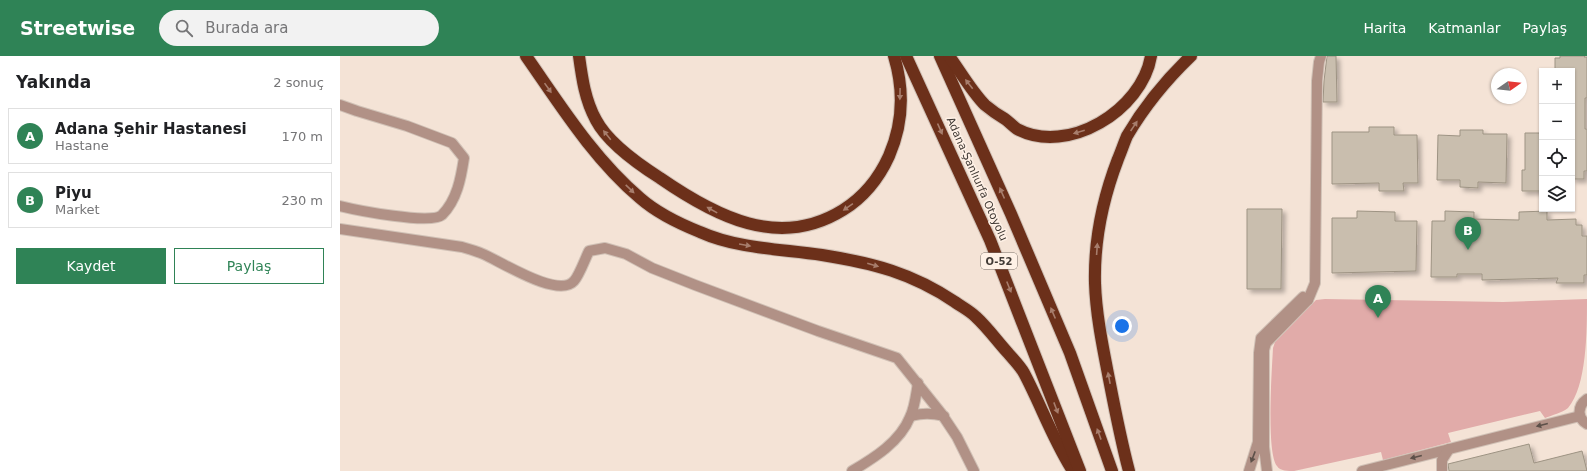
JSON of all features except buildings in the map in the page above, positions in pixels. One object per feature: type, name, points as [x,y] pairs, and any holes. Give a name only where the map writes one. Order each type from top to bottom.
[{"type":"highway","points":[[526,56],[591,148],[641,199],[672,219],[702,233],[724,241],[788,252],[821,255],[868,263],[890,270],[915,278],[976,316],[1023,371],[1063,456],[1073,471]]},
{"type":"highway","points":[[579,56],[583,87],[596,121],[616,146],[681,193],[722,216],[756,226],[784,229],[810,225],[830,218],[851,205],[872,185],[884,169],[894,144],[900,118],[901,86],[894,56]]},
{"type":"highway","name":"Adana-Şanlıurfa Otoyolu","points":[[906,56],[990,240],[1080,471]]},
{"type":"highway","name":"Adana-Şanlıurfa Otoyolu","points":[[940,56],[1011,214],[1070,353],[1112,471]]},
{"type":"highway","points":[[949,56],[985,104],[1017,129],[1040,136],[1059,136],[1080,132],[1110,117],[1132,95],[1143,80],[1150,63],[1151,56]]},
{"type":"highway","points":[[1129,471],[1114,403],[1098,314],[1095,283],[1097,245],[1102,212],[1110,182],[1127,137],[1153,98],[1172,74],[1191,56]]},
{"type":"street","points":[[1267,471],[1264,448],[1264,350],[1266,342],[1308,300],[1314,283],[1317,80],[1321,56]]},
{"type":"street","points":[[340,105],[407,126],[452,143],[464,158],[460,184],[452,201],[442,216],[430,219],[366,212],[340,206]]},
{"type":"street","points":[[340,229],[462,247],[482,253],[542,283],[557,286],[574,282],[589,251],[605,248],[626,254],[652,268],[694,285],[818,331],[897,358],[944,416],[957,437],[974,471]]},
{"type":"street","points":[[1248,471],[1258,442],[1259,353],[1261,338],[1303,296],[1308,300]]},
{"type":"street","points":[[852,471],[876,458],[902,431],[911,416],[918,383]]},
{"type":"street","points":[[1587,399],[1580,407],[1581,419],[1587,424]]},
{"type":"street","points":[[911,416],[923,413],[932,413],[944,416]]},
{"type":"street","points":[[1362,471],[1580,416]]},
{"type":"street","points":[[1442,471],[1442,460],[1449,449]]},
{"type":"street","points":[[1387,464],[1399,471]]},
{"type":"street","points":[[1254,471],[1263,471]]},
{"type":"shaded area","points":[[1587,299],[1585,357],[1579,386],[1574,398],[1566,410],[1545,418],[1540,411],[1448,433],[1451,442],[1383,460],[1381,452],[1294,471],[1282,470],[1277,466],[1272,445],[1270,410],[1273,348],[1275,342],[1316,300],[1503,302]]},
{"type":"place","name":"Piyu","points":[[1468,250]]},
{"type":"place","name":"Adana Şehir Hastanesi","points":[[1378,318]]}]
